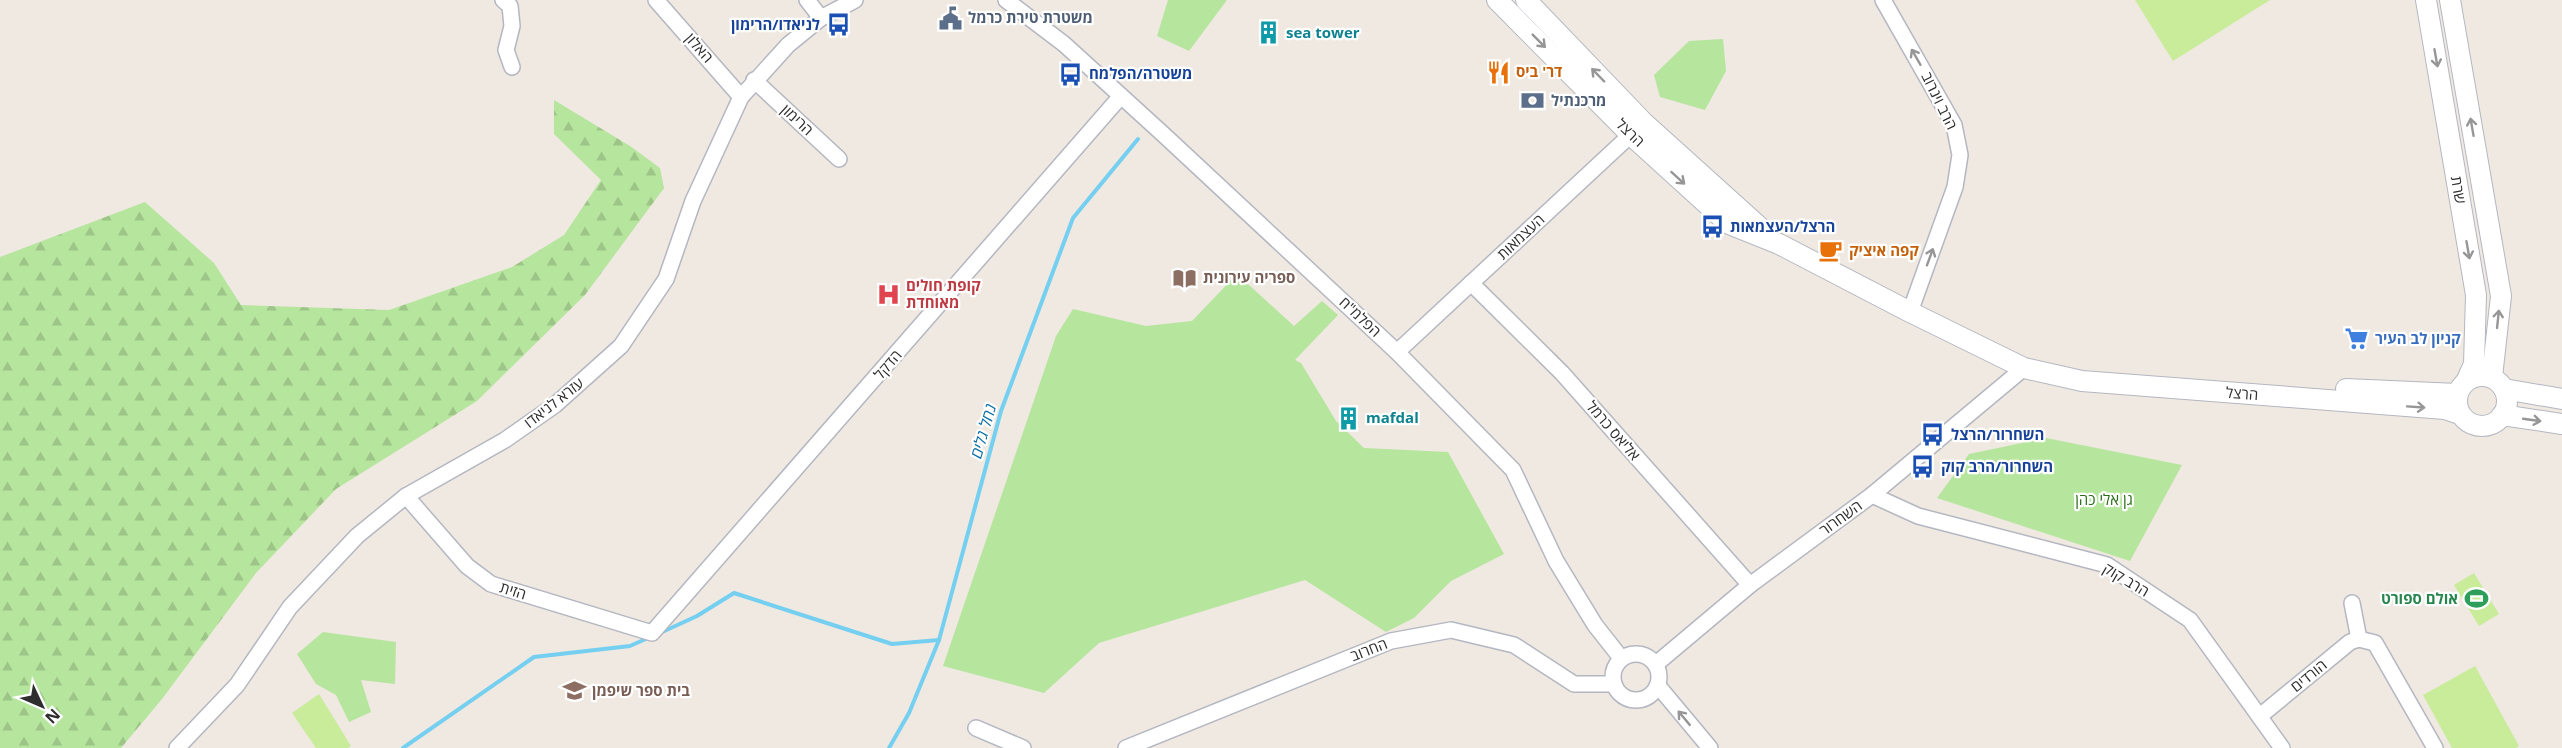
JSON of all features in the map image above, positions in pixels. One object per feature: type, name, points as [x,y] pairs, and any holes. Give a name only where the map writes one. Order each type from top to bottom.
[{"type":"street","points":[[503,0],[510,6],[512,26],[506,50],[512,68]]},
{"type":"street","name":"האלון","points":[[656,0],[741,97]]},
{"type":"street","points":[[807,0],[820,18]]},
{"type":"street","name":"עזרא לניאדו","points":[[177,748],[237,685],[290,607],[357,536],[406,496],[505,440],[555,405],[621,346],[666,279],[693,201],[741,97],[788,45],[820,18],[855,0]]},
{"type":"street","name":"הפלמ\"ח","points":[[1006,0],[1040,25],[1121,96],[1397,352],[1513,470],[1556,561],[1594,625],[1621,658]]},
{"type":"street","name":"הפלמ\"ח","points":[[1023,0],[1040,25]]},
{"type":"street","name":"הרצל","points":[[1497,0],[1638,129]]},
{"type":"street","name":"הרצל","points":[[1526,0],[1638,129],[1729,224],[1779,244],[2024,368],[2082,381],[2445,409],[2460,414]]},
{"type":"street","name":"הרב וינרוב","points":[[1883,0],[1954,125],[1960,155],[1955,187],[1910,312]]},
{"type":"street","name":"שרת","points":[[2426,0],[2476,295],[2474,364],[2462,387]]},
{"type":"street","name":"שרת","points":[[2450,0],[2500,296],[2498,383]]},
{"type":"street","name":"הרימון","points":[[754,80],[839,159]]},
{"type":"street","name":"הדקל","points":[[652,633],[1121,96]]},
{"type":"street","name":"העצמאות","points":[[1397,352],[1638,129]]},
{"type":"street","name":"אליאס כרמל","points":[[1471,283],[1562,374],[1750,585]]},
{"type":"street","name":"הרצל","points":[[2024,368],[2252,384],[2462,387]]},
{"type":"street","name":"השחרור","points":[[1656,664],[1750,585],[1872,495],[2024,368]]},
{"type":"street","points":[[2498,383],[2507,402],[2502,415],[2497,420],[2484,426],[2470,423],[2460,414],[2457,407],[2462,387],[2475,376],[2562,399]]},
{"type":"street","points":[[2502,415],[2562,424]]},
{"type":"street","name":"הרב קוק","points":[[1872,495],[1918,516],[2107,565],[2190,620],[2282,748]]},
{"type":"street","name":"הזית","points":[[406,496],[467,566],[491,584],[652,633]]},
{"type":"street","points":[[2352,603],[2359,639],[2375,643],[2435,748]]},
{"type":"street","name":"החרוב","points":[[1126,748],[1391,641],[1451,630],[1514,645],[1574,684],[1614,684]]},
{"type":"street","name":"הורדים","points":[[2260,717],[2350,642],[2359,639]]},
{"type":"street","points":[[1659,687],[1648,697],[1635,700],[1620,693],[1614,684],[1613,670],[1621,658],[1636,653],[1644,654],[1656,664],[1659,671],[1659,687],[1710,748]]},
{"type":"street","points":[[976,728],[1023,748]]},
{"type":"green space","points":[[1168,0],[1227,0],[1189,51],[1157,36]]},
{"type":"green space","points":[[2135,0],[2270,0],[2173,61]]},
{"type":"green space","points":[[1723,39],[1726,71],[1705,110],[1660,97],[1654,75],[1689,41]]},
{"type":"green space","points":[[554,100],[630,146],[660,168],[664,188],[585,295],[477,401],[336,489],[256,573],[162,699],[121,748],[0,748],[0,257],[145,202],[214,263],[241,305],[389,310],[512,267],[564,235],[601,180],[554,134]]},
{"type":"green space","points":[[1237,274],[1294,326],[1322,301],[1338,315],[1295,360],[1301,363],[1336,421],[1364,448],[1448,452],[1504,554],[1451,581],[1414,618],[1386,632],[1305,580],[1099,643],[1044,693],[943,666],[1056,336],[1073,309],[1146,326],[1192,321]]},
{"type":"green space","name":"גן אלי כהן","points":[[2046,438],[2182,465],[2130,561],[1937,498],[1969,454]]},
{"type":"green space","name":"אולם ספורט","points":[[2474,573],[2499,614],[2479,626],[2454,585]]},
{"type":"green space","points":[[323,632],[396,642],[395,684],[361,680],[371,712],[349,722],[336,695],[316,684],[297,654]]},
{"type":"green space","points":[[2475,666],[2519,746],[2516,748],[2452,748],[2423,695]]},
{"type":"green space","points":[[319,694],[351,746],[348,748],[316,748],[292,713]]},
{"type":"waterway","name":"נחל גלים","points":[[889,748],[909,713],[939,640],[1001,411],[1073,218],[1138,139]]},
{"type":"waterway","points":[[660,633],[697,616],[734,593],[892,644],[939,640]]},
{"type":"waterway","points":[[403,748],[534,657],[630,646],[650,637]]},
{"type":"place","name":"משטרת טירת כרמל","points":[[950,18]]},
{"type":"place","name":"לניאדו/הרימון","points":[[838,25]]},
{"type":"place","name":"sea tower","points":[[1268,33]]},
{"type":"place","name":"דר' ביס","points":[[1498,72]]},
{"type":"place","name":"משטרה/הפלמח","points":[[1071,74]]},
{"type":"place","name":"מרכנתיל","points":[[1533,101]]},
{"type":"place","name":"הרצל/העצמאות","points":[[1712,227]]},
{"type":"place","name":"קפה איציק","points":[[1831,251]]},
{"type":"place","name":"ספריה עירונית","points":[[1185,278]]},
{"type":"place","name":"קופת חולים מאוחדת","points":[[888,295]]},
{"type":"place","name":"קניון לב העיר","points":[[2357,339]]},
{"type":"place","name":"mafdal","points":[[1348,418]]},
{"type":"place","name":"השחרור/הרצל","points":[[1933,435]]},
{"type":"place","name":"השחרור/הרב קוק","points":[[1923,467]]},
{"type":"place","name":"אולם ספורט","points":[[2476,599]]},
{"type":"place","name":"בית ספר שיפמן","points":[[574,691]]}]
